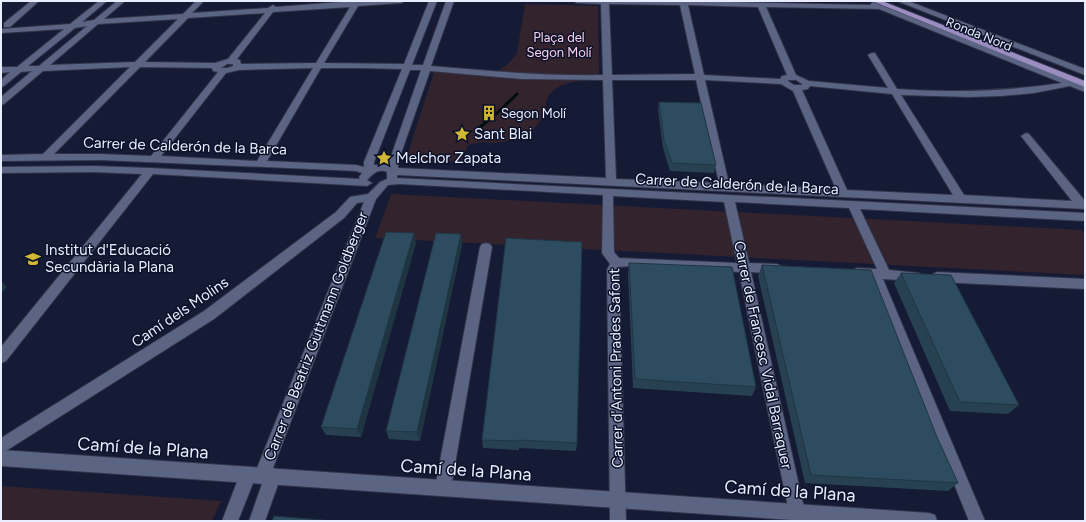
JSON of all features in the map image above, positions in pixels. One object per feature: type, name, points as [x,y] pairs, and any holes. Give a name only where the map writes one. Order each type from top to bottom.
[{"type":"main road","name":"Ronda Nord","points":[[890,1],[1085,77]]},
{"type":"main road","name":"Ronda Nord","points":[[878,4],[1085,84]]},
{"type":"street","points":[[4,26],[35,1]]},
{"type":"street","points":[[1,84],[103,1]]},
{"type":"street","points":[[1,102],[121,1]]},
{"type":"street","points":[[46,157],[200,1]]},
{"type":"street","points":[[1,70],[137,64],[232,70],[234,64],[278,1]]},
{"type":"street","points":[[1,31],[72,26],[96,22],[401,1]]},
{"type":"street","points":[[433,1],[369,162],[369,170],[364,177],[368,183],[376,185],[386,183],[393,177],[393,162],[450,1]]},
{"type":"street","points":[[577,1],[683,2],[761,5],[878,4]]},
{"type":"street","name":"Carrer d'Antoni Prades Safont","points":[[605,1],[610,187],[608,253],[616,263],[613,270],[618,521]]},
{"type":"street","name":"Ronda Nord","points":[[864,1],[878,4],[1085,89]]},
{"type":"street","name":"Ronda Nord","points":[[900,1],[1085,72]]},
{"type":"street","name":"Carrer de Francesc Vidal Barraquer","points":[[683,2],[727,193],[797,512]]},
{"type":"street","points":[[260,164],[356,3]]},
{"type":"street","points":[[761,5],[792,76]]},
{"type":"street","points":[[4,26],[79,20],[96,22]]},
{"type":"street","points":[[872,55],[961,199]]},
{"type":"street","points":[[234,64],[407,67],[522,76],[573,78],[700,77],[783,82],[788,86],[797,89],[805,87],[807,83]]},
{"type":"street","points":[[154,159],[220,69]]},
{"type":"street","points":[[783,82],[785,78],[792,76],[802,79],[807,83],[895,92],[956,95],[991,94],[1043,89],[1066,85]]},
{"type":"street","points":[[797,89],[843,193]]},
{"type":"street","points":[[1026,136],[1083,205]]},
{"type":"street","name":"Carrer de Calderón de la Barca","points":[[1,158],[100,157],[356,168],[369,170]]},
{"type":"street","points":[[369,170],[378,167],[386,167],[392,171]]},
{"type":"street","name":"Carrer de Calderón de la Barca","points":[[1,170],[92,169],[150,171],[368,183]]},
{"type":"street","points":[[1,357],[150,171]]},
{"type":"street","name":"Carrer de Calderón de la Barca","points":[[392,171],[610,187],[727,193],[853,205],[1085,216]]},
{"type":"street","name":"Carrer de Calderón de la Barca","points":[[386,183],[400,181],[610,187]]},
{"type":"street","name":"Carrer de Beatriz Guttmann Goldberger","points":[[368,183],[371,197]]},
{"type":"street","name":"Carrer de Beatriz Guttmann Goldberger","points":[[230,521],[261,476],[371,197],[386,183]]},
{"type":"street","name":"Carrer de Calderón de la Barca","points":[[727,193],[843,193],[1083,205]]},
{"type":"street","name":"Camí dels Molins","points":[[1,447],[209,315],[340,215],[354,200],[371,197]]},
{"type":"street","points":[[853,205],[977,521]]},
{"type":"street","points":[[444,488],[486,247]]},
{"type":"street","points":[[616,263],[630,262],[790,270]]},
{"type":"street","points":[[844,272],[1085,284]]},
{"type":"street","name":"Camí de la Plana","points":[[1,458],[929,521]]},
{"type":"street","name":"Carrer de Beatriz Guttmann Goldberger","points":[[257,521],[261,476]]},
{"type":"green space","name":"Plaça del Segon Molí","points":[[525,4],[598,6],[599,80],[578,81],[556,88],[547,99],[545,111],[541,120],[529,133],[522,137],[507,141],[471,144],[467,146],[462,162],[406,159],[436,66],[496,72],[509,63],[517,53]]},
{"type":"green space","points":[[391,194],[1081,230],[1085,234],[1085,275],[375,238]]},
{"type":"green space","points":[[1,486],[221,501],[212,521],[1,521]]},
{"type":"building","points":[[659,102],[701,103],[716,165],[672,163],[664,140]]},
{"type":"building","points":[[386,232],[414,233],[357,429],[321,427]]},
{"type":"building","points":[[436,233],[461,234],[417,432],[386,431]]},
{"type":"building","points":[[506,238],[582,242],[577,443],[482,440]]},
{"type":"building","points":[[629,263],[732,267],[756,387],[635,379]]},
{"type":"building","points":[[762,265],[871,270],[937,437],[958,483],[811,475]]},
{"type":"building","points":[[901,273],[951,275],[1019,405],[960,402]]},
{"type":"building","points":[[274,516],[333,521],[272,521]]},
{"type":"waterway","points":[[496,114],[517,94]]},
{"type":"waterway","points":[[478,129],[491,118]]},
{"type":"place","name":"Segon Molí","points":[[489,113]]},
{"type":"place","name":"Sant Blai","points":[[462,134]]},
{"type":"place","name":"Melchor Zapata","points":[[384,158]]},
{"type":"place","name":"Institut d'Educació Secundària la Plana","points":[[33,259]]}]
